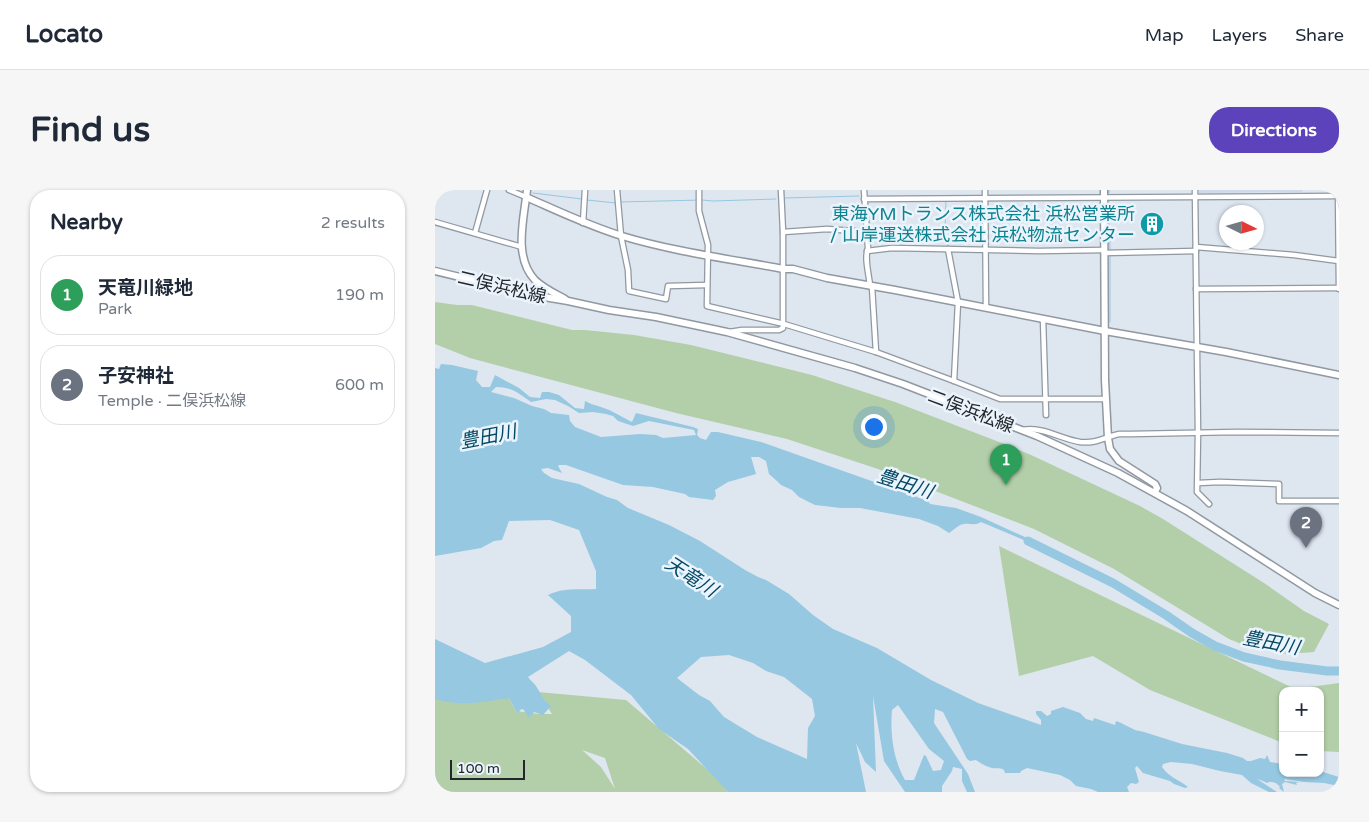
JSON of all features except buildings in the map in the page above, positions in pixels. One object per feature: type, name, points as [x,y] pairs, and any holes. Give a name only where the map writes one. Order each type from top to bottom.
[{"type":"street","points":[[475,233],[487,190]]},
{"type":"street","points":[[509,190],[526,194],[583,223],[655,245],[783,269],[793,269],[827,278],[1339,374]]},
{"type":"street","points":[[583,223],[585,190]]},
{"type":"street","points":[[617,190],[629,291],[666,299],[668,286],[707,285]]},
{"type":"street","points":[[699,190],[699,211],[708,245],[707,306],[784,324],[876,352],[1000,400],[1106,400]]},
{"type":"street","points":[[727,332],[779,330],[783,328],[781,190]]},
{"type":"street","points":[[864,190],[869,248],[867,251],[870,286],[872,287],[876,352]]},
{"type":"street","points":[[985,190],[986,307]]},
{"type":"street","points":[[1195,190],[1197,492],[1209,504]]},
{"type":"street","points":[[864,199],[985,198],[1104,194],[1195,197],[1338,193],[1339,289],[1196,289]]},
{"type":"street","name":"二俣浜松線","points":[[526,194],[522,247],[528,270],[536,281],[568,301]]},
{"type":"street","points":[[1104,194],[1107,253],[1105,331],[1107,438],[1110,449],[1119,460],[1155,484],[1157,488],[1155,492]]},
{"type":"street","points":[[435,222],[522,247]]},
{"type":"street","points":[[783,232],[827,229],[867,232]]},
{"type":"street","points":[[867,251],[893,248],[1107,253],[1196,249],[1294,255],[1339,261]]},
{"type":"street","points":[[948,249],[958,302],[954,381]]},
{"type":"street","name":"二俣浜松線","points":[[435,271],[537,296],[657,317],[727,332],[855,368],[927,394],[1021,430],[1118,473],[1155,492],[1315,593],[1339,605]]},
{"type":"street","points":[[1043,319],[1046,415]]},
{"type":"street","points":[[1021,430],[1033,428],[1079,442],[1096,442],[1118,434],[1339,433]]},
{"type":"street","points":[[1197,483],[1279,484],[1279,501],[1339,501]]},
{"type":"shaded area","points":[[1199,190],[1302,190],[1302,192],[1199,193]]},
{"type":"green space","points":[[435,302],[472,305],[572,330],[634,335],[691,345],[812,375],[895,402],[1031,455],[1140,506],[1264,583],[1304,611],[1329,624],[1314,652],[1287,654],[1254,649],[1229,639],[1114,569],[1034,529],[878,469],[787,439],[676,413],[470,358],[435,344]]},
{"type":"green space","points":[[999,546],[1291,687],[1279,687],[1279,741],[1150,690],[1093,656],[1019,676]]},
{"type":"green space","points":[[1339,683],[1339,752],[1324,751],[1324,687],[1310,687]]},
{"type":"green space","points":[[538,692],[626,700],[715,776],[728,792],[435,792],[435,697],[509,698],[516,711],[552,714]],"holes":[[[582,750],[605,758],[615,789],[601,767]]]},
{"type":"water","name":"天竜川","points":[[441,364],[478,371],[476,380],[482,387],[490,387],[495,375],[519,388],[530,397],[540,398],[542,392],[549,392],[559,395],[575,408],[584,409],[585,401],[610,410],[632,422],[636,413],[693,427],[698,429],[697,435],[700,438],[706,440],[711,432],[718,432],[761,442],[928,501],[930,504],[956,508],[981,517],[1038,543],[1038,546],[981,522],[962,524],[949,533],[938,526],[919,519],[860,508],[815,505],[781,485],[769,474],[766,461],[759,457],[751,457],[756,474],[728,482],[715,490],[716,496],[713,500],[689,497],[685,494],[653,487],[623,485],[566,465],[558,466],[562,473],[548,468],[541,469],[552,478],[579,484],[617,500],[628,508],[669,525],[700,541],[745,570],[789,594],[833,629],[877,648],[931,680],[978,703],[1041,725],[1041,720],[1036,711],[1041,711],[1047,716],[1051,714],[1051,711],[1063,707],[1080,713],[1086,719],[1093,721],[1094,718],[1115,725],[1116,721],[1135,730],[1182,744],[1227,753],[1247,761],[1260,758],[1265,759],[1267,755],[1270,762],[1279,763],[1279,777],[1324,777],[1324,772],[1339,777],[1339,786],[1284,779],[1285,781],[1299,782],[1296,783],[1297,785],[1285,782],[1282,784],[1284,792],[1276,783],[1267,783],[1257,779],[1277,792],[1269,792],[1251,783],[1242,775],[1192,764],[1171,762],[1163,764],[1162,767],[1171,776],[1188,787],[1185,788],[1170,781],[1143,773],[1137,766],[1135,768],[1139,782],[1136,784],[1131,783],[1127,787],[1129,792],[1098,792],[1076,786],[1070,780],[1060,775],[1027,768],[1020,773],[1005,773],[1002,769],[984,765],[976,760],[970,761],[967,759],[943,712],[935,709],[934,723],[968,774],[975,792],[967,792],[962,781],[962,769],[953,767],[942,786],[942,792],[905,792],[884,761],[873,696],[876,772],[865,762],[856,743],[866,792],[728,792],[688,749],[659,729],[631,695],[585,660],[569,651],[528,677],[551,706],[543,715],[534,712],[529,718],[523,709],[519,713],[509,698],[463,703],[435,699],[435,639],[485,663],[543,647],[571,632],[571,616],[548,595],[566,590],[596,589],[596,571],[579,530],[550,520],[509,521],[502,540],[494,541],[481,548],[435,556],[435,368],[439,369]],"holes":[[[496,387],[502,387],[519,394],[531,402],[546,399],[555,400],[579,413],[593,412],[606,414],[613,416],[618,421],[633,426],[649,421],[694,430],[696,435],[663,438],[656,435],[640,434],[601,437],[575,427],[570,421],[569,415],[551,413],[514,398],[491,392]],[[729,655],[784,677],[812,699],[815,716],[808,728],[807,759],[757,737],[724,717],[710,701],[677,678],[701,657]],[[898,705],[929,749],[944,761],[941,770],[933,771],[924,755],[914,780],[905,780],[893,746],[892,710]]]},
{"type":"waterway","points":[[533,193],[582,199]]},
{"type":"waterway","points":[[785,198],[859,196]]},
{"type":"waterway","points":[[870,197],[943,196]]},
{"type":"waterway","points":[[620,202],[776,199]]},
{"type":"waterway","points":[[587,200],[616,203]]},
{"type":"waterway","points":[[946,201],[945,230],[948,246]]},
{"type":"waterway","points":[[1109,202],[1110,251]]},
{"type":"waterway","points":[[1110,255],[1110,322]]},
{"type":"waterway","name":"豊田川","points":[[1028,541],[1113,583],[1215,646],[1244,657],[1280,665],[1339,671]]},
{"type":"place","name":"東海YMトランス株式会社 浜松営業所 / 山岸運送株式会社 浜松物流センター","points":[[1152,224]]},
{"type":"place","name":"天竜川緑地","points":[[1006,485]]},
{"type":"place","name":"子安神社","points":[[1306,548]]}]
